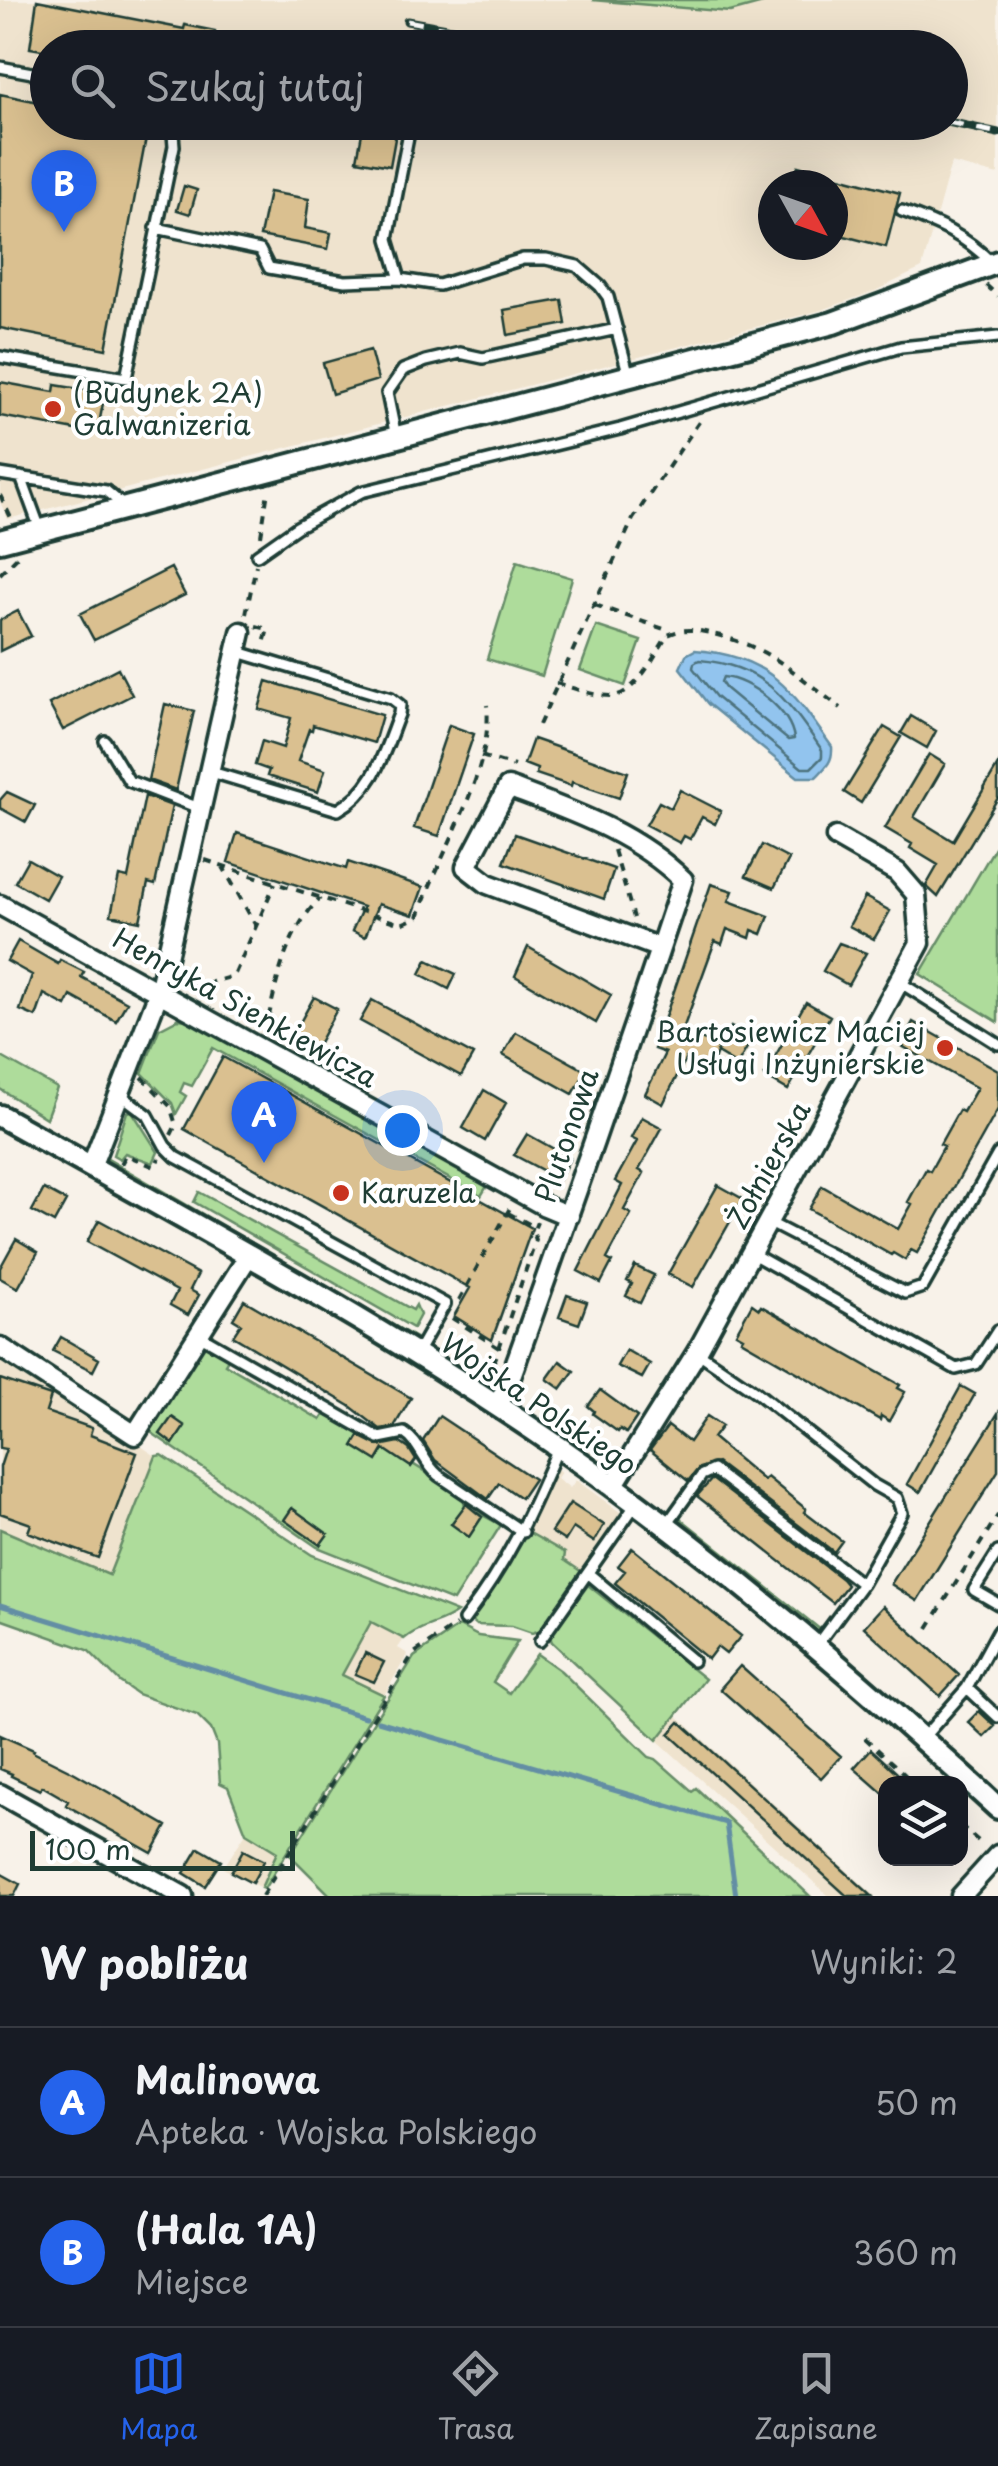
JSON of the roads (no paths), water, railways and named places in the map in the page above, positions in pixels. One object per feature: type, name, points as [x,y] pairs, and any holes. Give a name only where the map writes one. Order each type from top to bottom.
[{"type":"street","points":[[0,540],[833,323],[996,267]]},
{"type":"street","points":[[92,1167],[160,992],[241,632]]},
{"type":"street","name":"Plutonowa","points":[[495,1405],[506,1390],[568,1216],[660,948],[683,880],[612,830],[582,814],[508,786],[466,867],[488,884],[660,948]]},
{"type":"street","name":"Żołnierska","points":[[613,1486],[697,1352],[920,943],[916,894],[897,872],[836,837]]},
{"type":"street","name":"Henryka Sienkiewicza","points":[[0,905],[568,1216]]},
{"type":"street","name":"Wojska Polskiego","points":[[1,1118],[249,1255],[416,1354],[558,1447],[666,1526],[816,1646],[998,1807]]},
{"type":"street","points":[[0,1347],[136,1436],[249,1255]]},
{"type":"street","points":[[0,1794],[184,1896]]},
{"type":"street","points":[[960,1896],[993,1853]]},
{"type":"lane","points":[[0,67],[30,73]]},
{"type":"lane","points":[[0,356],[126,378],[174,140]]},
{"type":"lane","points":[[400,280],[388,239],[407,140]]},
{"type":"lane","points":[[902,212],[954,231],[996,267]]},
{"type":"lane","points":[[156,228],[260,250],[269,268],[344,281],[439,284],[523,259],[577,266],[608,298],[629,376]]},
{"type":"lane","points":[[396,437],[387,393],[403,370],[460,353],[483,358],[618,329]]},
{"type":"lane","points":[[258,555],[362,492],[620,429],[901,346],[998,337]]},
{"type":"lane","points":[[0,474],[106,491],[126,508]]},
{"type":"lane","points":[[21,477],[40,530]]},
{"type":"lane","points":[[208,771],[338,810],[357,799],[370,784],[399,714],[400,705],[391,698],[234,651]]},
{"type":"lane","points":[[104,741],[129,781],[199,808]]},
{"type":"lane","points":[[901,983],[998,1044]]},
{"type":"lane","points":[[121,1095],[148,1115],[165,1146],[176,1157],[445,1304],[416,1354]]},
{"type":"lane","points":[[768,1222],[905,1293],[923,1286],[998,1154]]},
{"type":"lane","points":[[752,1253],[956,1368],[976,1364],[998,1330]]},
{"type":"lane","points":[[199,1335],[379,1438],[404,1433],[415,1440],[425,1464],[522,1532]]},
{"type":"lane","points":[[697,1352],[756,1392],[874,1485],[897,1498],[902,1512],[862,1584],[816,1646]]},
{"type":"lane","points":[[464,1620],[498,1574],[522,1532],[558,1447]]},
{"type":"lane","points":[[666,1526],[702,1475],[713,1470],[862,1584]]},
{"type":"lane","points":[[540,1641],[636,1504]]},
{"type":"lane","points":[[998,1552],[974,1590],[998,1604]]},
{"type":"lane","points":[[588,1574],[693,1661]]},
{"type":"lane","points":[[922,1739],[966,1688],[998,1631]]},
{"type":"lane","points":[[966,1688],[998,1717]]},
{"type":"water","points":[[695,650],[742,659],[777,679],[832,747],[823,770],[816,777],[798,777],[708,704],[680,668],[686,655]]},
{"type":"waterway","points":[[0,1605],[365,1717]]},
{"type":"waterway","points":[[378,1721],[726,1823],[736,1896]]},
{"type":"railway","points":[[407,21],[457,30]]},
{"type":"railway","points":[[968,126],[998,133]]},
{"type":"place","name":"(Hala 1A)","points":[[64,232]]},
{"type":"place","name":"(Budynek 2A) Galwanizeria","points":[[53,409]]},
{"type":"place","name":"Bartosiewicz Maciej Usługi Inżynierskie","points":[[945,1048]]},
{"type":"place","name":"Malinowa","points":[[264,1163]]},
{"type":"place","name":"Karuzela","points":[[341,1193]]}]
